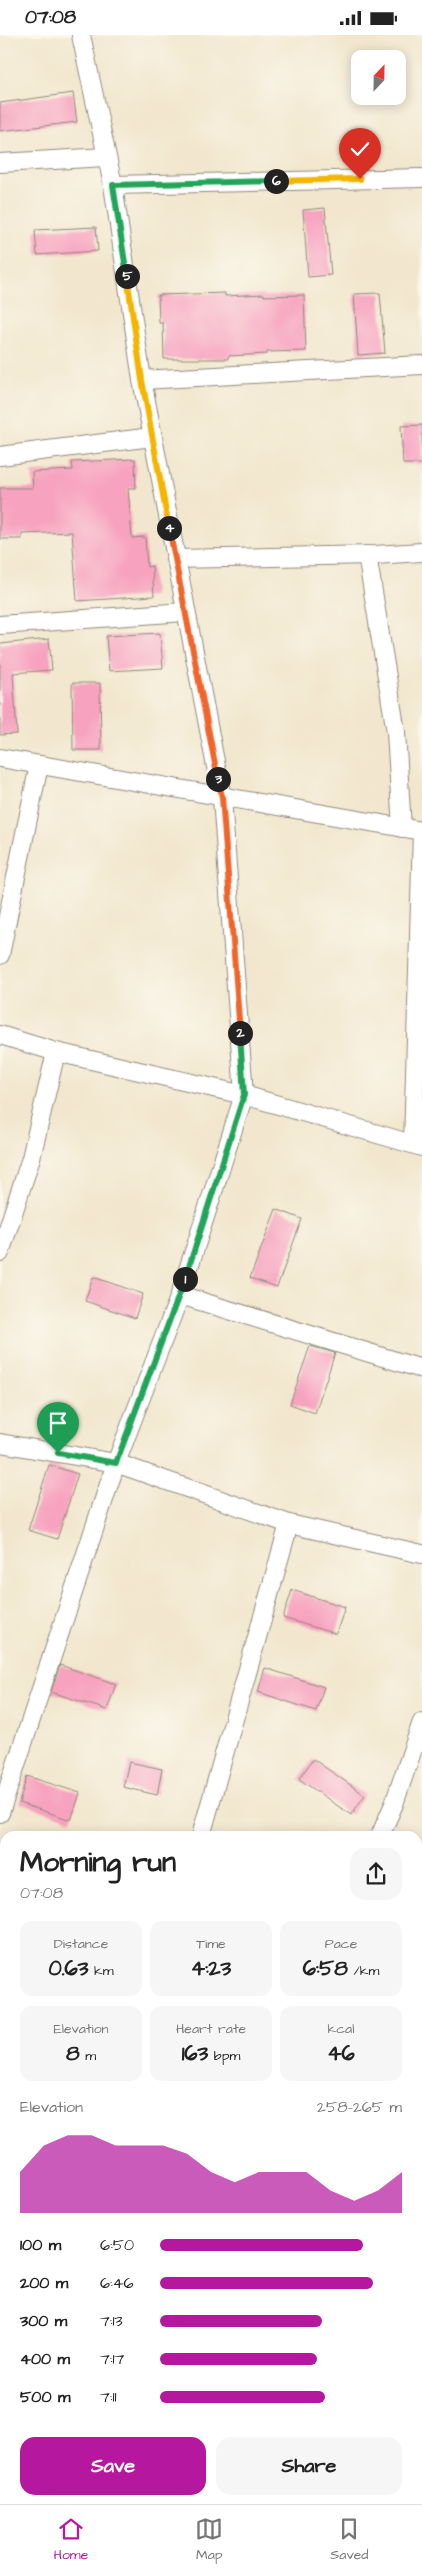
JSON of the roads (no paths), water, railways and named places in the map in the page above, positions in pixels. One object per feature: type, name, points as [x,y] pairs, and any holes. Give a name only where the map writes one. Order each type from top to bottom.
[{"type":"street","points":[[0,1813],[116,1463],[180,1295],[244,1095],[222,797],[152,437],[113,185],[81,35]]},
{"type":"street","points":[[0,163],[106,157]]},
{"type":"street","points":[[113,185],[422,178]]},
{"type":"street","points":[[142,380],[422,365]]},
{"type":"street","points":[[0,456],[152,437]]},
{"type":"street","points":[[175,559],[422,552]]},
{"type":"street","points":[[366,555],[396,732],[402,827]]},
{"type":"street","points":[[0,625],[185,612]]},
{"type":"street","points":[[0,758],[422,831],[417,1145],[244,1095],[56,1052],[0,1035]]},
{"type":"street","points":[[0,955],[39,765]]},
{"type":"street","points":[[0,1253],[31,1158],[56,1052]]},
{"type":"street","points":[[180,1295],[422,1369]]},
{"type":"street","points":[[0,1443],[116,1463],[289,1524],[422,1554]]},
{"type":"street","points":[[202,1831],[289,1524]]},
{"type":"street","points":[[382,1831],[394,1804],[422,1722]]}]
